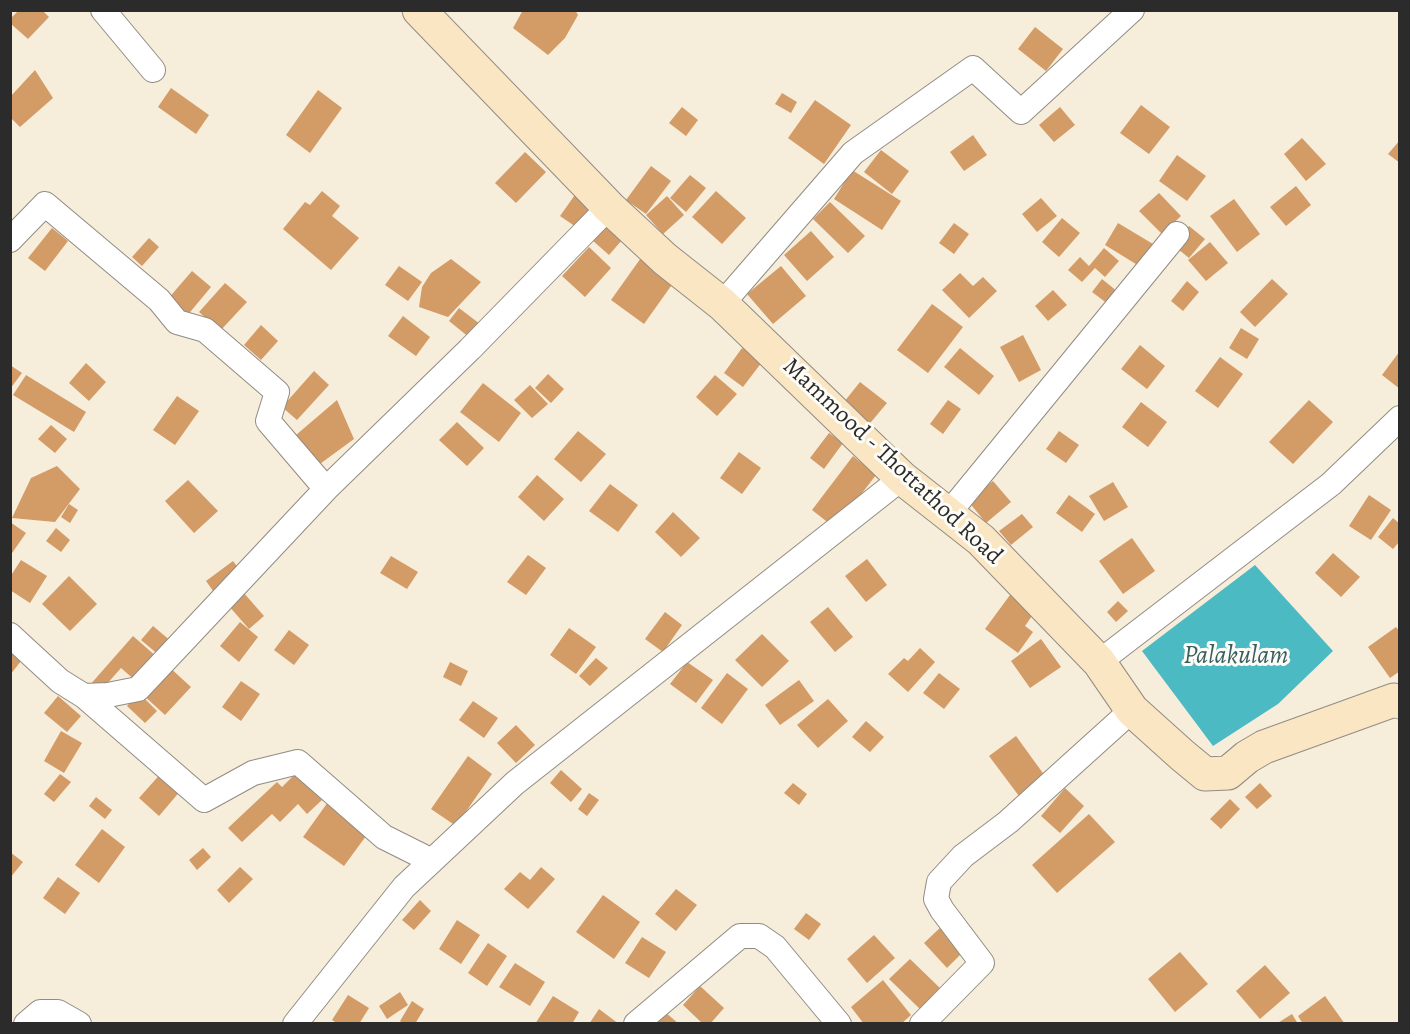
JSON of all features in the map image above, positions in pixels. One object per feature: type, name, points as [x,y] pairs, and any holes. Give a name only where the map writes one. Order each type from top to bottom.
[{"type":"street","points":[[102,10],[153,70]]},
{"type":"street","name":"Mammood - Thottathod Road","points":[[419,10],[609,207],[665,260],[722,304],[902,478],[981,540],[1099,663],[1132,710],[1205,774],[1228,773],[1247,757],[1264,747],[1394,700],[1400,702]]},
{"type":"street","points":[[722,304],[853,153],[973,68],[1021,112],[1132,10]]},
{"type":"street","points":[[10,240],[45,204],[159,300],[177,322],[205,330],[277,392],[267,421],[326,489]]},
{"type":"street","points":[[84,696],[108,695],[138,689],[326,489],[470,349],[609,207]]},
{"type":"street","points":[[948,514],[1177,234]]},
{"type":"street","points":[[1099,663],[1331,483],[1400,418]]},
{"type":"street","points":[[295,1023],[404,887],[515,783],[902,478]]},
{"type":"street","points":[[10,634],[60,681],[84,696],[204,800],[253,772],[297,762],[384,837],[432,861]]},
{"type":"street","points":[[922,1023],[982,963],[936,899],[939,882],[963,856],[1008,822],[1132,710]]},
{"type":"street","points":[[636,1023],[740,936],[759,936],[775,947],[838,1023]]},
{"type":"street","points":[[26,1023],[40,1012],[49,1011],[58,1012],[80,1023]]},
{"type":"water","name":"Palakulam","points":[[1255,565],[1333,651],[1278,704],[1213,746],[1142,651]]},
{"type":"building","points":[[19,10],[42,10],[49,17],[28,39],[10,23],[10,19]]},
{"type":"building","points":[[523,10],[575,10],[578,15],[565,38],[548,55],[513,28]]},
{"type":"building","points":[[1035,27],[1063,49],[1046,71],[1018,49]]},
{"type":"building","points":[[35,70],[53,98],[20,127],[10,117],[10,97]]},
{"type":"building","points":[[171,88],[209,115],[196,134],[158,107]]},
{"type":"building","points":[[318,90],[342,108],[310,153],[286,135]]},
{"type":"building","points":[[782,93],[797,102],[791,113],[775,104]]},
{"type":"building","points":[[815,100],[851,125],[824,164],[788,138]]},
{"type":"building","points":[[1141,105],[1170,127],[1149,154],[1120,133]]},
{"type":"building","points":[[682,107],[698,120],[686,136],[669,123]]},
{"type":"building","points":[[1060,107],[1075,125],[1054,142],[1039,125]]},
{"type":"building","points":[[973,135],[987,155],[964,171],[950,152]]},
{"type":"building","points":[[1302,138],[1326,164],[1306,181],[1284,154]]},
{"type":"building","points":[[1400,140],[1400,163],[1388,154]]},
{"type":"building","points":[[881,150],[909,171],[892,194],[864,172]]},
{"type":"building","points":[[525,152],[546,172],[516,203],[495,183]]},
{"type":"building","points":[[1177,155],[1206,176],[1187,201],[1159,181]]},
{"type":"building","points":[[651,166],[671,181],[646,214],[626,200]]},
{"type":"building","points":[[852,170],[901,201],[882,230],[834,199]]},
{"type":"building","points":[[690,175],[706,188],[686,212],[670,198]]},
{"type":"building","points":[[1296,186],[1311,205],[1286,226],[1270,207]]},
{"type":"building","points":[[322,191],[340,206],[332,216],[359,238],[331,270],[283,229],[305,202],[310,205]]},
{"type":"building","points":[[716,191],[746,218],[722,244],[692,217]]},
{"type":"building","points":[[577,192],[596,205],[579,229],[560,216]]},
{"type":"building","points":[[1159,193],[1181,216],[1162,234],[1139,211]]},
{"type":"building","points":[[667,196],[684,215],[663,234],[646,215]]},
{"type":"building","points":[[1041,198],[1057,216],[1037,232],[1022,214]]},
{"type":"building","points":[[1234,199],[1260,234],[1237,252],[1210,216]]},
{"type":"building","points":[[830,202],[865,236],[848,253],[813,219]]},
{"type":"building","points":[[613,218],[629,232],[609,255],[592,240]]},
{"type":"building","points":[[1062,218],[1080,233],[1059,257],[1042,242]]},
{"type":"building","points":[[954,223],[969,234],[954,254],[939,243]]},
{"type":"building","points":[[1118,223],[1158,247],[1144,269],[1105,245]]},
{"type":"building","points":[[1189,226],[1205,239],[1189,258],[1173,245]]},
{"type":"building","points":[[52,228],[68,241],[45,271],[28,258]]},
{"type":"building","points":[[811,231],[834,257],[807,281],[784,255]]},
{"type":"building","points":[[149,238],[159,247],[142,266],[132,257]]},
{"type":"building","points":[[1210,242],[1228,263],[1206,281],[1188,260]]},
{"type":"building","points":[[589,247],[611,268],[585,297],[562,276]]},
{"type":"building","points":[[1104,248],[1119,261],[1105,277],[1095,268],[1082,282],[1068,270],[1080,257],[1089,266]]},
{"type":"building","points":[[643,255],[676,279],[644,324],[611,300]]},
{"type":"building","points":[[451,259],[481,282],[448,317],[419,307],[422,287],[431,273]]},
{"type":"building","points":[[399,266],[422,282],[408,301],[385,285]]},
{"type":"building","points":[[781,266],[806,296],[773,324],[747,294]]},
{"type":"building","points":[[192,271],[211,287],[186,317],[167,300]]},
{"type":"building","points":[[960,273],[973,286],[983,277],[997,291],[969,318],[942,290]]},
{"type":"building","points":[[1102,279],[1118,292],[1108,304],[1092,292]]},
{"type":"building","points":[[1272,279],[1288,294],[1255,327],[1240,312]]},
{"type":"building","points":[[1187,281],[1199,292],[1183,311],[1171,301]]},
{"type":"building","points":[[225,283],[247,302],[220,331],[199,312]]},
{"type":"building","points":[[1053,290],[1067,305],[1048,321],[1035,306]]},
{"type":"building","points":[[932,304],[963,327],[928,373],[897,350]]},
{"type":"building","points":[[459,308],[480,324],[470,338],[449,321]]},
{"type":"building","points":[[403,316],[430,337],[416,356],[388,336]]},
{"type":"building","points":[[261,325],[278,341],[261,360],[244,345]]},
{"type":"building","points":[[1241,328],[1259,339],[1247,359],[1229,348]]},
{"type":"building","points":[[1023,335],[1041,370],[1019,382],[1000,347]]},
{"type":"building","points":[[1140,345],[1165,366],[1147,389],[1121,369]]},
{"type":"building","points":[[742,348],[762,362],[743,387],[724,373]]},
{"type":"building","points":[[960,348],[994,376],[979,395],[944,367]]},
{"type":"building","points":[[1400,351],[1400,389],[1382,375]]},
{"type":"building","points":[[1220,357],[1243,374],[1218,408],[1195,391]]},
{"type":"building","points":[[86,363],[106,382],[89,401],[69,383]]},
{"type":"building","points":[[10,365],[22,373],[10,389]]},
{"type":"building","points":[[314,371],[329,385],[297,420],[282,407]]},
{"type":"building","points":[[548,374],[564,389],[551,403],[535,388]]},
{"type":"building","points":[[26,375],[86,412],[74,432],[13,395]]},
{"type":"building","points":[[715,375],[737,394],[717,416],[696,397]]},
{"type":"building","points":[[860,382],[887,403],[866,428],[840,407]]},
{"type":"building","points":[[483,383],[521,413],[499,442],[460,412]]},
{"type":"building","points":[[530,385],[548,404],[532,418],[514,400]]},
{"type":"building","points":[[177,396],[199,411],[175,445],[153,430]]},
{"type":"building","points":[[337,400],[354,439],[313,469],[289,441]]},
{"type":"building","points":[[948,400],[961,409],[943,434],[930,424]]},
{"type":"building","points":[[1309,400],[1333,422],[1293,464],[1269,442]]},
{"type":"building","points":[[1141,402],[1167,422],[1148,447],[1122,427]]},
{"type":"building","points":[[457,422],[484,448],[467,466],[439,440]]},
{"type":"building","points":[[51,425],[67,439],[55,453],[38,439]]},
{"type":"building","points":[[578,431],[606,454],[581,482],[554,459]]},
{"type":"building","points":[[1059,431],[1079,445],[1066,463],[1046,449]]},
{"type":"building","points":[[829,433],[843,443],[824,469],[810,458]]},
{"type":"building","points":[[739,452],[761,468],[742,494],[720,478]]},
{"type":"building","points":[[853,456],[876,475],[835,528],[812,510]]},
{"type":"building","points":[[57,466],[80,489],[55,522],[12,518],[31,478]]},
{"type":"building","points":[[537,475],[564,499],[544,521],[518,497]]},
{"type":"building","points":[[188,480],[218,511],[194,533],[165,501]]},
{"type":"building","points":[[993,481],[1011,502],[986,523],[968,501]]},
{"type":"building","points":[[1113,482],[1128,507],[1104,521],[1089,496]]},
{"type":"building","points":[[610,484],[638,505],[618,532],[589,511]]},
{"type":"building","points":[[1069,495],[1095,514],[1082,532],[1056,513]]},
{"type":"building","points":[[1369,495],[1391,510],[1371,540],[1349,526]]},
{"type":"building","points":[[69,504],[78,510],[70,523],[61,517]]},
{"type":"building","points":[[673,512],[700,538],[681,557],[655,532]]},
{"type":"building","points":[[1022,514],[1033,527],[1011,545],[999,531]]},
{"type":"building","points":[[1393,518],[1400,524],[1400,541],[1393,549],[1378,537]]},
{"type":"building","points":[[10,522],[26,533],[10,556]]},
{"type":"building","points":[[56,528],[70,540],[61,552],[46,541]]},
{"type":"building","points":[[1132,538],[1155,571],[1123,594],[1099,561]]},
{"type":"building","points":[[1333,553],[1360,577],[1341,597],[1315,573]]},
{"type":"building","points":[[528,555],[546,568],[526,595],[507,582]]},
{"type":"building","points":[[391,556],[418,572],[407,589],[380,573]]},
{"type":"building","points":[[867,559],[887,585],[866,602],[845,576]]},
{"type":"building","points":[[21,560],[47,576],[30,603],[10,590],[10,577]]},
{"type":"building","points":[[233,561],[243,574],[216,595],[206,581]]},
{"type":"building","points":[[69,576],[97,604],[70,631],[42,604]]},
{"type":"building","points":[[243,592],[264,616],[249,629],[228,605]]},
{"type":"building","points":[[1010,595],[1034,613],[1025,626],[1033,632],[1018,653],[985,629]]},
{"type":"building","points":[[1118,601],[1128,611],[1116,622],[1107,612]]},
{"type":"building","points":[[828,607],[853,637],[835,652],[810,622]]},
{"type":"building","points":[[665,612],[682,625],[663,652],[645,639]]},
{"type":"building","points":[[240,622],[258,637],[239,662],[220,646]]},
{"type":"building","points":[[153,626],[172,642],[160,656],[141,640]]},
{"type":"building","points":[[1396,627],[1400,632],[1400,671],[1390,678],[1368,647]]},
{"type":"building","points":[[569,628],[596,647],[576,674],[550,655]]},
{"type":"building","points":[[289,630],[309,645],[294,665],[274,650]]},
{"type":"building","points":[[762,634],[789,661],[762,687],[735,660]]},
{"type":"building","points":[[133,636],[158,658],[137,682],[121,668],[98,694],[89,686]]},
{"type":"building","points":[[1041,639],[1061,667],[1030,688],[1011,661]]},
{"type":"building","points":[[10,645],[25,656],[10,675]]},
{"type":"building","points":[[920,648],[935,662],[908,692],[888,674],[904,658],[908,661]]},
{"type":"building","points":[[596,658],[608,668],[590,686],[579,676]]},
{"type":"building","points":[[450,662],[468,671],[461,686],[443,677]]},
{"type":"building","points":[[687,662],[713,680],[696,703],[670,684]]},
{"type":"building","points":[[167,665],[191,687],[165,715],[141,693]]},
{"type":"building","points":[[727,673],[748,689],[722,724],[701,708]]},
{"type":"building","points":[[939,673],[960,689],[944,709],[923,693]]},
{"type":"building","points":[[799,680],[814,701],[780,725],[765,705]]},
{"type":"building","points":[[241,681],[260,694],[241,721],[222,707]]},
{"type":"building","points":[[139,693],[157,711],[145,723],[127,706]]},
{"type":"building","points":[[58,696],[81,716],[67,732],[44,713]]},
{"type":"building","points":[[828,699],[848,721],[818,748],[797,725]]},
{"type":"building","points":[[473,701],[498,718],[484,738],[459,720]]},
{"type":"building","points":[[866,721],[884,737],[870,752],[852,737]]},
{"type":"building","points":[[516,725],[535,745],[516,763],[497,743]]},
{"type":"building","points":[[61,731],[82,743],[64,773],[44,761]]},
{"type":"building","points":[[1016,736],[1045,776],[1019,796],[989,756]]},
{"type":"building","points":[[468,756],[492,774],[456,826],[431,809]]},
{"type":"building","points":[[561,770],[582,789],[571,802],[550,783]]},
{"type":"building","points":[[163,771],[182,789],[159,816],[139,798]]},
{"type":"building","points":[[296,773],[322,800],[307,814],[298,804],[280,822],[272,814],[242,842],[228,828],[277,782],[282,787]]},
{"type":"building","points":[[60,774],[71,782],[54,802],[44,794]]},
{"type":"building","points":[[793,783],[807,794],[799,805],[784,793]]},
{"type":"building","points":[[1260,783],[1272,796],[1257,809],[1245,797]]},
{"type":"building","points":[[1065,788],[1084,806],[1060,833],[1041,816]]},
{"type":"building","points":[[589,793],[599,800],[587,816],[578,809]]},
{"type":"building","points":[[96,797],[112,810],[105,819],[89,806]]},
{"type":"building","points":[[1230,799],[1240,809],[1221,829],[1210,819]]},
{"type":"building","points":[[328,802],[369,832],[344,866],[303,837]]},
{"type":"building","points":[[1089,814],[1115,842],[1057,893],[1032,865]]},
{"type":"building","points":[[102,829],[125,847],[99,883],[75,865]]},
{"type":"building","points":[[203,848],[211,857],[197,870],[189,860]]},
{"type":"building","points":[[10,852],[23,862],[10,878]]},
{"type":"building","points":[[240,867],[253,879],[229,903],[217,890]]},
{"type":"building","points":[[541,867],[555,879],[528,909],[504,889],[520,872],[530,880]]},
{"type":"building","points":[[58,877],[80,893],[65,914],[43,898]]},
{"type":"building","points":[[676,889],[697,905],[676,931],[655,914]]},
{"type":"building","points":[[603,895],[640,922],[614,959],[576,932]]},
{"type":"building","points":[[420,900],[431,911],[414,930],[402,920]]},
{"type":"building","points":[[806,913],[821,924],[809,940],[794,929]]},
{"type":"building","points":[[457,920],[480,935],[461,964],[439,949]]},
{"type":"building","points":[[942,926],[965,950],[947,968],[924,943]]},
{"type":"building","points":[[874,935],[895,958],[867,983],[847,959]]},
{"type":"building","points":[[642,937],[666,952],[649,978],[625,963]]},
{"type":"building","points":[[488,943],[507,956],[487,986],[468,973]]},
{"type":"building","points":[[1180,952],[1208,984],[1175,1012],[1148,979]]},
{"type":"building","points":[[910,959],[941,989],[921,1010],[889,979]]},
{"type":"building","points":[[515,963],[545,982],[530,1006],[499,987]]},
{"type":"building","points":[[1265,965],[1290,993],[1260,1019],[1236,991]]},
{"type":"building","points":[[883,980],[911,1015],[901,1024],[864,1024],[851,1007]]},
{"type":"building","points":[[700,986],[724,1008],[710,1024],[703,1024],[683,1005]]},
{"type":"building","points":[[400,992],[408,1005],[387,1019],[379,1006]]},
{"type":"building","points":[[348,995],[369,1008],[359,1024],[338,1024],[332,1020]]},
{"type":"building","points":[[553,996],[579,1012],[572,1024],[535,1024]]},
{"type":"building","points":[[1325,996],[1345,1024],[1303,1024],[1298,1016]]},
{"type":"building","points":[[412,1001],[424,1009],[415,1024],[403,1024],[400,1021]]},
{"type":"building","points":[[599,1009],[619,1024],[589,1024]]},
{"type":"building","points":[[665,1012],[679,1024],[656,1024]]},
{"type":"building","points":[[1292,1014],[1298,1024],[1276,1024]]}]
